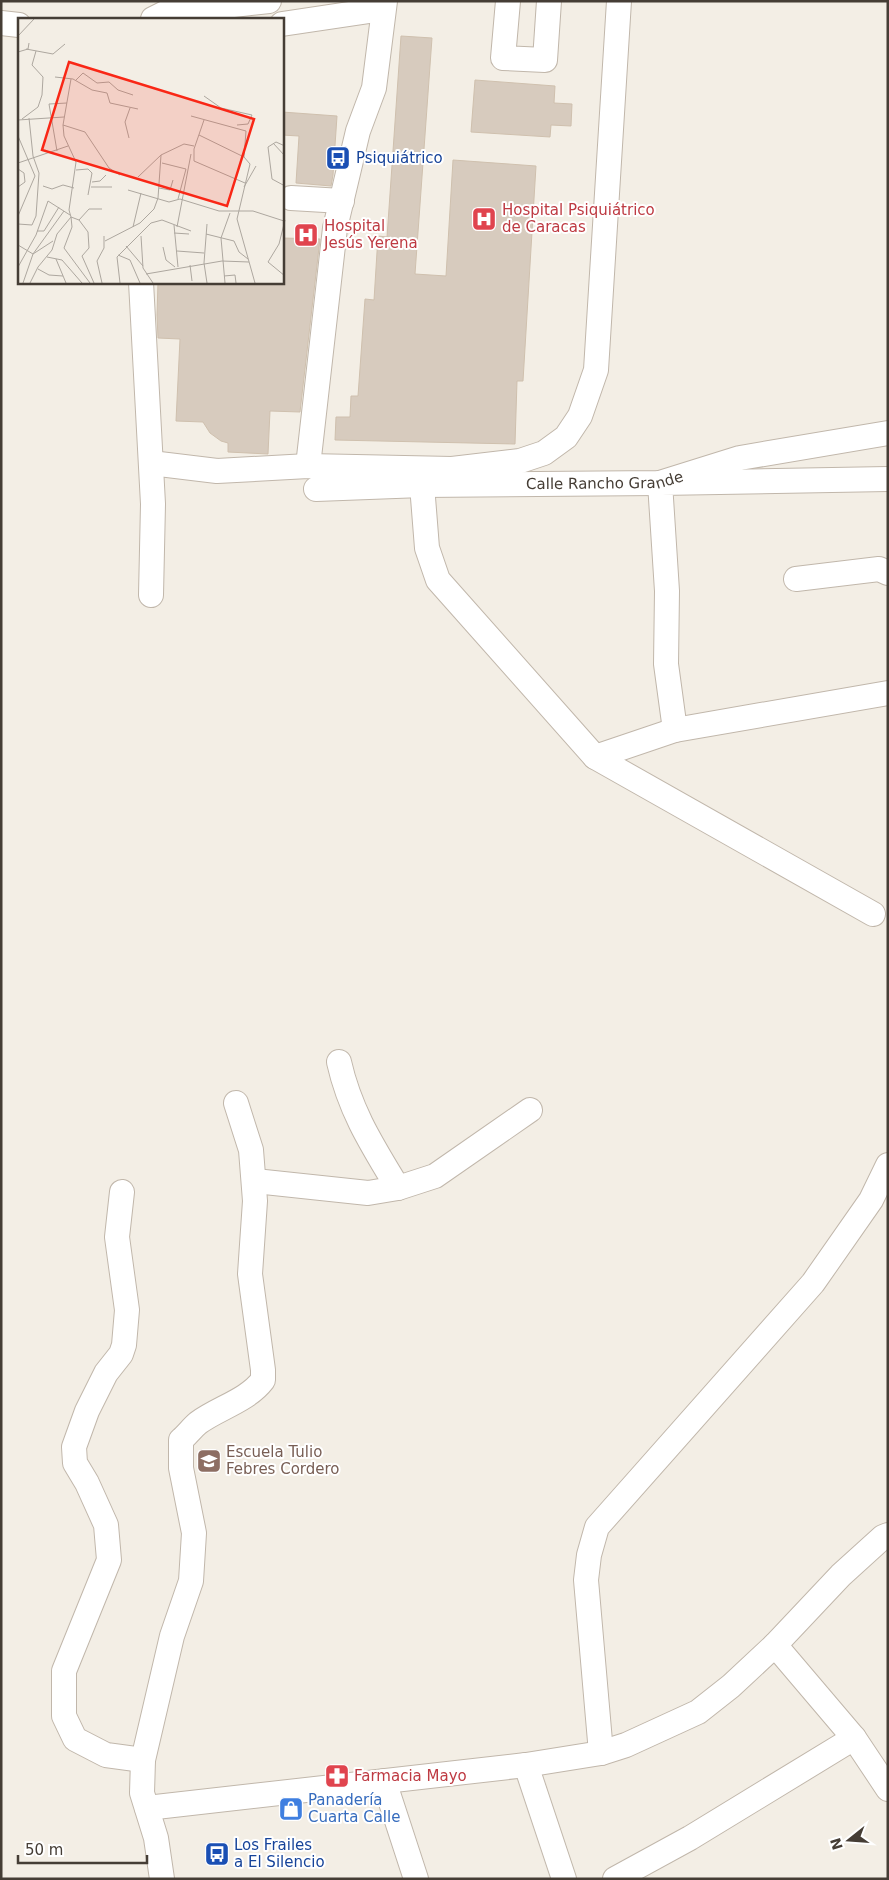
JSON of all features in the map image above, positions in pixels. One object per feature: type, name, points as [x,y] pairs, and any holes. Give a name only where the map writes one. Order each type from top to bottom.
[{"type":"street","points":[[155,18],[165,13],[269,1]]},
{"type":"street","points":[[508,1],[504,58],[545,60],[549,1]]},
{"type":"street","points":[[152,463],[217,471],[308,466],[452,469],[520,461],[544,453],[566,437],[580,416],[596,370],[619,1]]},
{"type":"street","points":[[284,24],[384,5],[374,88],[358,132],[335,228],[308,466]]},
{"type":"street","points":[[1,23],[18,25]]},
{"type":"street","points":[[291,198],[342,202]]},
{"type":"street","points":[[141,284],[152,463],[153,504],[150,595]]},
{"type":"street","name":"Calle Rancho Grande","points":[[316,489],[422,485],[660,483],[740,458],[888,432]]},
{"type":"street","points":[[674,730],[666,664],[667,591],[660,483],[888,479]]},
{"type":"street","points":[[422,485],[427,548],[438,580],[595,757],[874,914]]},
{"type":"street","points":[[796,579],[879,569],[888,574]]},
{"type":"street","points":[[595,757],[674,730],[888,693]]},
{"type":"street","points":[[339,1062],[344,1087],[360,1126],[398,1188]]},
{"type":"street","points":[[162,1879],[156,1838],[142,1793],[143,1760],[172,1636],[191,1581],[194,1533],[181,1468],[181,1440],[197,1424],[233,1404],[258,1386],[263,1380],[250,1274],[254,1181],[251,1150],[236,1103]]},
{"type":"street","points":[[254,1181],[368,1193],[398,1188],[435,1176],[530,1110]]},
{"type":"street","points":[[600,1753],[586,1580],[589,1555],[597,1527],[813,1283],[871,1200],[888,1164]]},
{"type":"street","points":[[122,1192],[117,1237],[127,1310],[124,1345],[121,1354],[106,1373],[87,1411],[74,1447],[75,1463],[87,1483],[106,1526],[110,1560],[64,1671],[64,1716],[75,1739],[106,1755],[143,1760]]},
{"type":"street","points":[[147,1808],[526,1765],[600,1753],[626,1746],[698,1712],[731,1686],[775,1645],[841,1575],[886,1538]]},
{"type":"street","points":[[775,1645],[854,1738],[888,1789]]},
{"type":"street","points":[[615,1879],[690,1838],[854,1738]]},
{"type":"street","points":[[526,1765],[564,1879]]},
{"type":"street","points":[[384,1781],[416,1879]]},
{"type":"building","points":[[401,36],[432,38],[415,274],[446,276],[453,160],[536,166],[523,381],[517,381],[515,444],[335,440],[336,417],[350,417],[351,396],[358,396],[365,299],[374,300],[378,236],[387,237]]},
{"type":"building","points":[[475,80],[555,86],[554,103],[572,104],[571,126],[551,125],[550,137],[471,132]]},
{"type":"building","points":[[284,112],[337,116],[331,186],[296,183],[299,136],[284,135]]},
{"type":"building","points":[[284,238],[320,239],[300,412],[270,411],[268,454],[228,452],[228,443],[221,441],[210,433],[203,422],[176,421],[180,339],[158,338],[158,284],[284,284]]},
{"type":"place","name":"Psiquiátrico","points":[[338,158]]},
{"type":"place","name":"Hospital Psiquiátrico de Caracas","points":[[484,219]]},
{"type":"place","name":"Hospital Jesús Yerena","points":[[306,235]]},
{"type":"place","name":"Escuela Tulio Febres Cordero","points":[[209,1461]]},
{"type":"place","name":"Farmacia Mayo","points":[[337,1776]]},
{"type":"place","name":"Panadería Cuarta Calle","points":[[291,1809]]},
{"type":"place","name":"Los Frailes a El Silencio","points":[[217,1854]]}]
